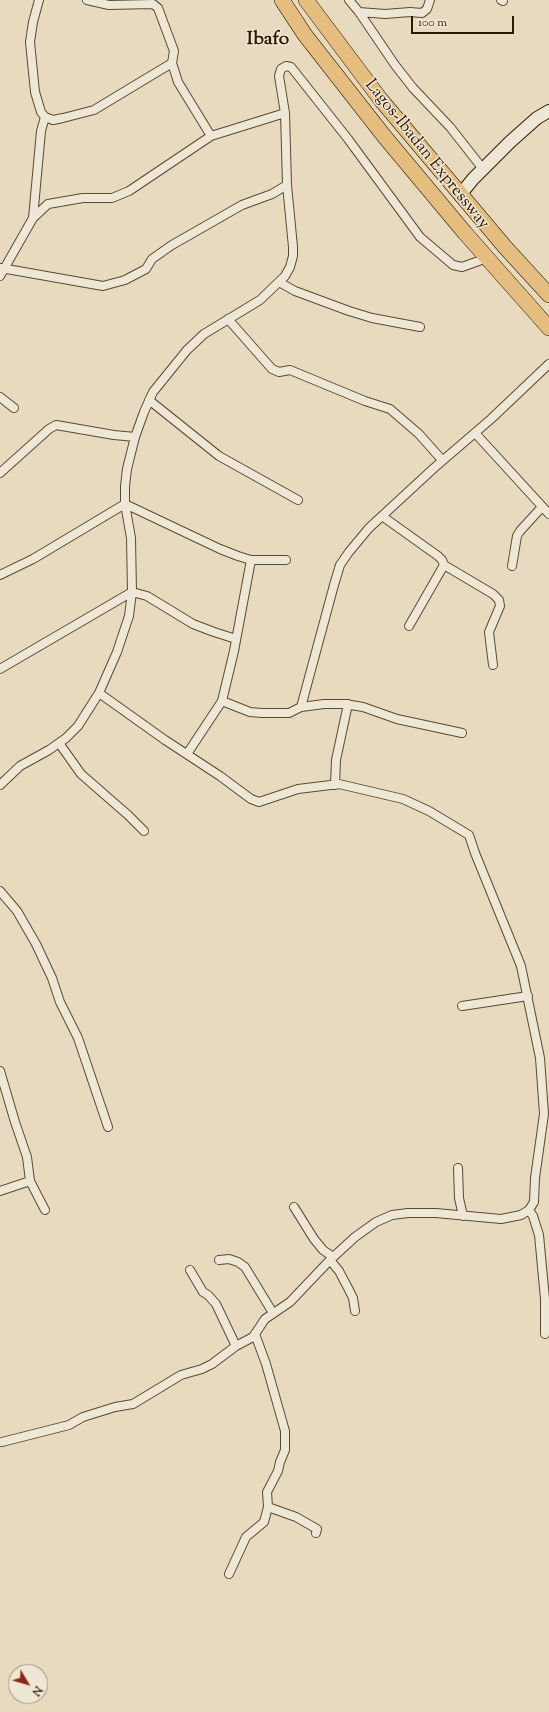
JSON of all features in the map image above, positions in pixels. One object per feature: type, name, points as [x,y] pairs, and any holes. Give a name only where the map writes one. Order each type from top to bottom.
[{"type":"highway","name":"Lagos-Ibadan Expressway","points":[[282,0],[305,35],[384,136],[487,258],[549,328]]},
{"type":"highway","name":"Lagos-Ibadan Expressway","points":[[306,0],[381,100],[460,194],[549,295]]},
{"type":"street","points":[[39,0],[33,22],[31,50],[35,92],[41,112],[45,117],[53,120],[94,110],[172,63],[175,56],[157,4],[109,5],[87,0]]},
{"type":"street","points":[[349,0],[360,12],[395,65],[413,88],[450,127],[483,169]]},
{"type":"street","points":[[360,12],[385,14],[410,12],[422,13],[427,9],[430,0]]},
{"type":"street","points":[[172,63],[178,82],[211,136]]},
{"type":"street","points":[[0,785],[20,766],[59,744],[78,726],[99,693],[117,652],[129,616],[132,592],[131,538],[125,504],[127,469],[135,437],[153,392],[187,350],[204,334],[260,300],[279,282],[290,267],[293,256],[287,185],[285,113],[279,76],[282,69],[286,66],[291,67],[348,139],[420,237],[453,265],[462,267],[487,258]]},
{"type":"street","points":[[460,194],[483,169],[537,118],[549,111]]},
{"type":"street","points":[[0,276],[2,268],[33,218],[48,204],[83,198],[112,198],[129,191],[211,136],[285,113]]},
{"type":"street","points":[[33,218],[41,131],[45,117]]},
{"type":"street","points":[[2,268],[103,286],[125,280],[146,268],[152,259],[172,245],[242,205],[272,194],[287,185]]},
{"type":"street","points":[[279,282],[295,291],[348,311],[372,318],[420,327]]},
{"type":"street","points":[[228,319],[272,369],[279,372],[290,370],[365,401],[390,409],[419,434],[442,460]]},
{"type":"street","points":[[302,707],[340,565],[349,552],[369,528],[549,364]]},
{"type":"street","points":[[0,397],[14,408]]},
{"type":"street","points":[[149,400],[220,456],[298,500]]},
{"type":"street","points":[[0,473],[49,429],[56,425],[114,436],[135,437]]},
{"type":"street","points":[[475,433],[549,514]]},
{"type":"street","points":[[125,504],[220,549],[251,560],[286,560]]},
{"type":"street","points":[[0,575],[34,559],[125,504]]},
{"type":"street","points":[[512,566],[517,536],[542,507]]},
{"type":"street","points":[[382,516],[438,556],[444,565],[493,594],[499,600],[500,606],[489,632],[493,665]]},
{"type":"street","points":[[187,754],[222,701],[236,639],[251,560]]},
{"type":"street","points":[[409,626],[444,565]]},
{"type":"street","points":[[0,669],[132,592],[147,596],[193,624],[236,639]]},
{"type":"street","points":[[2,1442],[70,1425],[83,1418],[115,1407],[133,1404],[181,1375],[202,1369],[212,1364],[255,1334],[262,1323],[290,1302],[355,1237],[371,1226],[392,1216],[408,1213],[436,1213],[501,1219],[521,1215],[529,1210],[534,1202],[535,1178],[546,1127],[540,1058],[521,966],[469,835],[429,811],[403,799],[339,784],[298,789],[259,802],[251,799],[99,693]]},
{"type":"street","points":[[222,701],[250,712],[262,713],[289,713],[302,707],[324,704],[348,704],[363,707],[397,719],[462,733]]},
{"type":"street","points":[[334,785],[336,760],[348,704]]},
{"type":"street","points":[[59,744],[81,774],[144,831]]},
{"type":"street","points":[[0,891],[17,911],[36,944],[52,978],[60,1002],[78,1038],[108,1127]]},
{"type":"street","points":[[462,1006],[528,996]]},
{"type":"street","points":[[0,1071],[27,1157],[30,1181],[45,1210]]},
{"type":"street","points":[[458,1168],[459,1198],[463,1216]]},
{"type":"street","points":[[0,1191],[30,1181]]},
{"type":"street","points":[[294,1206],[314,1239],[332,1259],[339,1271],[353,1298],[355,1311]]},
{"type":"street","points":[[529,1210],[533,1216],[539,1235],[545,1292],[545,1334]]},
{"type":"street","points":[[219,1260],[238,1262],[245,1268],[273,1314]]},
{"type":"street","points":[[190,1270],[203,1292],[216,1304],[236,1346]]},
{"type":"street","points":[[230,1574],[246,1537],[264,1522],[268,1507],[267,1492],[278,1471],[285,1450],[285,1430],[266,1364],[255,1334]]},
{"type":"street","points":[[268,1507],[301,1520],[317,1529],[316,1533]]},
{"type":"district","name":"Ibafo","points":[[268,41]]}]
